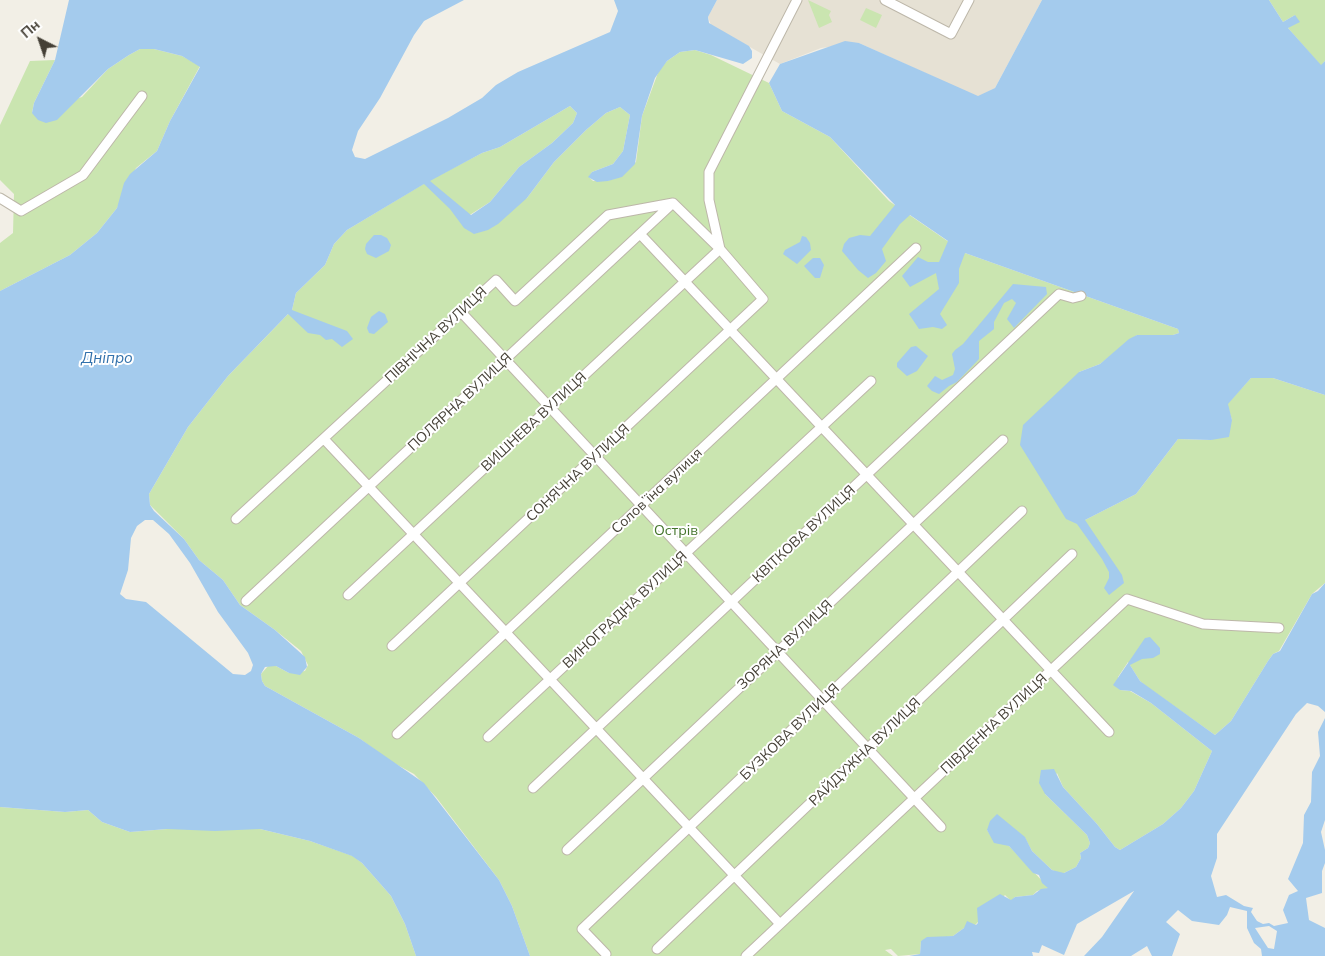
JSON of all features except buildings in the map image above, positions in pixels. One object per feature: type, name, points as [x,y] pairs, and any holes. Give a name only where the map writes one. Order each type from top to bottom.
[{"type":"street","points":[[720,248],[710,200],[709,172],[797,0]]},
{"type":"street","points":[[885,0],[950,34],[968,0]]},
{"type":"street","points":[[0,198],[21,211],[83,175],[142,96]]},
{"type":"street","points":[[673,203],[720,248]]},
{"type":"street","name":"ПОЛЯРНА ВУЛИЦЯ","points":[[246,601],[673,203]]},
{"type":"street","name":"ПІВНІЧНА ВУЛИЦЯ","points":[[236,519],[496,280],[515,301],[608,216],[673,203]]},
{"type":"street","points":[[640,235],[868,474],[1109,732]]},
{"type":"street","name":"ВИШНЕВА ВУЛИЦЯ","points":[[348,595],[686,282],[720,248]]},
{"type":"street","name":"СОНЯЧНА ВУЛИЦЯ","points":[[392,646],[763,299],[720,248]]},
{"type":"street","name":"Соловʼїна вулиця","points":[[397,734],[916,248]]},
{"type":"street","name":"КВІТКОВА ВУЛИЦЯ","points":[[533,788],[1059,294],[1073,298],[1081,296]]},
{"type":"street","points":[[461,312],[941,827]]},
{"type":"street","name":"ВИНОГРАДНА ВУЛИЦЯ","points":[[488,737],[870,381]]},
{"type":"street","points":[[324,439],[780,924]]},
{"type":"street","name":"ЗОРЯНА ВУЛИЦЯ","points":[[567,850],[1003,440]]},
{"type":"street","name":"БУЗКОВА ВУЛИЦЯ","points":[[606,954],[582,930],[1022,511]]},
{"type":"street","name":"РАЙДУЖНА ВУЛИЦЯ","points":[[657,949],[1072,554]]},
{"type":"street","name":"ПІВДЕННА ВУЛИЦЯ","points":[[746,956],[1127,599],[1203,624],[1279,628]]},
{"type":"shaded area","points":[[717,0],[1042,0],[995,88],[978,97],[859,43],[821,48],[780,64],[711,25],[708,17]]},
{"type":"green space","points":[[808,0],[831,11],[829,15],[832,22],[819,28]]},
{"type":"green space","points":[[1269,0],[1325,0],[1325,61],[1321,66],[1288,28],[1295,15],[1283,22]]},
{"type":"green space","points":[[866,8],[882,15],[876,28],[860,20]]},
{"type":"green space","points":[[140,49],[154,49],[182,56],[200,66],[170,121],[157,151],[136,168],[117,208],[97,233],[70,255],[0,291],[0,243],[13,233],[14,194],[0,180],[0,125],[30,61],[55,60],[34,103],[32,113],[82,97],[108,69]]},
{"type":"green space","name":"Острів","points":[[695,50],[711,55],[769,83],[782,111],[830,137],[889,201],[965,253],[1178,329],[1179,333],[1173,335],[1137,335],[1100,364],[1079,372],[1077,524],[1136,494],[1178,439],[1211,440],[1232,420],[1227,404],[1251,378],[1273,378],[1325,395],[1325,583],[1312,594],[1279,651],[1273,654],[1268,661],[1231,721],[1215,735],[1147,687],[1140,681],[1128,662],[1118,677],[1120,690],[1130,691],[1151,703],[1212,751],[1194,791],[1181,808],[1163,824],[1120,850],[1115,847],[1063,787],[1057,773],[1045,794],[1087,835],[1090,843],[1088,848],[1080,853],[1081,858],[1076,867],[1064,873],[1059,873],[1052,870],[1032,851],[1025,838],[1014,829],[987,830],[991,836],[1009,846],[1049,888],[1037,891],[1033,895],[1015,897],[1011,901],[1005,895],[975,925],[964,928],[953,936],[921,941],[920,954],[898,956],[891,949],[885,950],[893,956],[530,956],[512,906],[499,880],[436,797],[414,774],[390,761],[359,738],[265,686],[261,674],[269,665],[276,666],[289,673],[305,671],[308,665],[301,651],[240,605],[223,580],[199,560],[184,539],[150,505],[149,494],[188,427],[228,376],[292,310],[296,293],[325,265],[334,244],[347,230],[430,180],[482,153],[500,147],[570,106],[577,113],[573,123],[552,143],[519,167],[490,202],[465,218],[527,198],[554,162],[586,130],[606,113],[620,107],[630,115],[623,151],[613,164],[592,172],[589,177],[593,181],[608,181],[636,162],[642,116],[659,70],[667,61],[680,52]]},
{"type":"green space","points":[[0,807],[65,812],[88,810],[102,822],[130,832],[167,829],[260,829],[310,841],[353,856],[362,863],[391,896],[405,924],[416,956],[0,956]]},
{"type":"water","name":"Дніпро","points":[[69,0],[464,0],[424,21],[414,35],[380,98],[358,131],[352,150],[355,157],[365,159],[448,118],[482,98],[496,85],[518,72],[610,32],[618,11],[614,0],[717,0],[708,17],[709,23],[749,46],[752,51],[752,58],[743,64],[695,50],[680,52],[667,61],[655,78],[642,116],[635,164],[622,177],[597,182],[588,177],[592,172],[613,164],[623,151],[630,115],[620,107],[606,113],[586,130],[554,162],[527,198],[498,224],[488,230],[474,234],[464,228],[450,209],[424,184],[347,230],[334,244],[325,265],[296,293],[292,310],[347,331],[353,339],[342,347],[332,339],[326,340],[320,335],[308,333],[288,314],[228,376],[188,427],[149,494],[150,505],[154,511],[184,539],[199,560],[223,580],[240,605],[275,630],[305,657],[307,667],[300,675],[289,673],[276,666],[265,667],[261,674],[265,686],[359,738],[424,783],[499,880],[512,906],[530,956],[416,956],[405,924],[391,896],[362,863],[352,856],[310,841],[260,829],[215,831],[167,829],[130,832],[102,822],[88,810],[65,812],[0,807],[0,291],[70,255],[97,233],[117,208],[124,183],[130,174],[157,151],[170,121],[200,67],[182,56],[154,49],[140,49],[108,69],[57,120],[46,123],[38,120],[32,113],[34,103],[55,60]],"holes":[[[570,106],[577,113],[573,123],[552,143],[519,167],[490,202],[471,215],[430,181],[482,153],[500,147]],[[145,520],[153,520],[169,534],[190,563],[218,612],[248,653],[253,665],[251,671],[245,675],[233,674],[146,602],[126,599],[120,594],[128,570],[131,538],[137,526]]]},
{"type":"water","points":[[1042,0],[1269,0],[1283,22],[1295,15],[1300,22],[1288,28],[1321,65],[1325,61],[1325,395],[1273,378],[1251,378],[1228,404],[1232,420],[1229,437],[1211,440],[1178,439],[1136,494],[1085,520],[1122,575],[1124,583],[1109,595],[1104,588],[1109,578],[1109,572],[1102,559],[1077,524],[1066,519],[1020,445],[1023,425],[1079,372],[1100,364],[1129,339],[1137,335],[1173,335],[1179,333],[1178,329],[965,253],[959,269],[959,283],[940,314],[947,325],[942,329],[933,327],[919,329],[909,314],[939,289],[936,273],[910,287],[902,276],[918,257],[928,262],[939,262],[948,241],[910,215],[900,224],[882,249],[886,261],[876,273],[868,278],[858,270],[842,251],[844,244],[849,238],[860,235],[870,236],[895,205],[830,137],[782,111],[769,83],[780,64],[845,41],[859,43],[978,96],[995,88]]},
{"type":"water","points":[[374,235],[381,235],[387,238],[391,245],[389,251],[376,258],[367,254],[365,249],[366,244]]},
{"type":"water","points":[[802,236],[806,237],[810,243],[811,250],[797,264],[783,254],[785,250],[800,242]]},
{"type":"water","points":[[813,258],[820,258],[824,265],[820,278],[815,278],[804,266]]},
{"type":"water","points":[[1013,284],[1046,287],[1047,294],[1014,328],[1007,319],[1016,303],[1012,299],[1004,303],[994,322],[994,329],[979,341],[979,359],[957,382],[939,394],[932,391],[927,386],[935,376],[942,380],[953,375],[955,369],[952,354],[963,344]]},
{"type":"water","points":[[379,311],[385,314],[388,322],[374,334],[369,333],[367,328],[371,317]]},
{"type":"water","points":[[916,346],[928,356],[917,371],[907,376],[897,367],[897,363],[911,347]]},
{"type":"water","points":[[1325,583],[1325,712],[1318,706],[1307,703],[1296,714],[1217,834],[1217,858],[1211,876],[1217,897],[1226,895],[1244,906],[1253,908],[1251,912],[1257,921],[1263,924],[1269,923],[1274,926],[1288,923],[1283,910],[1289,895],[1298,891],[1288,879],[1303,843],[1304,815],[1311,802],[1312,772],[1320,756],[1318,732],[1325,718],[1325,820],[1321,832],[1325,850],[1325,863],[1322,871],[1322,893],[1306,898],[1309,920],[1325,928],[1325,956],[1262,956],[1261,949],[1254,943],[1247,928],[1247,911],[1230,907],[1227,915],[1219,925],[1192,921],[1178,910],[1166,922],[1180,934],[1172,956],[1152,956],[1147,946],[1131,956],[1084,956],[1102,937],[1134,891],[1077,924],[1064,955],[1042,945],[1039,953],[1032,952],[1033,956],[909,956],[920,954],[921,941],[927,937],[953,936],[964,928],[967,921],[976,925],[978,923],[977,908],[1000,894],[1011,900],[1015,897],[1033,895],[1041,889],[1048,888],[1042,883],[1039,875],[1033,873],[1009,846],[994,843],[987,830],[990,821],[997,814],[1025,837],[1032,851],[1052,870],[1064,873],[1076,867],[1081,858],[1080,853],[1088,848],[1090,843],[1087,835],[1045,794],[1039,783],[1041,770],[1054,769],[1063,787],[1115,847],[1120,850],[1163,824],[1181,808],[1194,791],[1212,751],[1151,703],[1131,691],[1120,690],[1113,685],[1145,638],[1150,637],[1160,648],[1160,654],[1153,658],[1142,659],[1130,665],[1140,681],[1215,735],[1231,721],[1268,661],[1273,654],[1280,651],[1312,594],[1318,591]],"holes":[[[1269,926],[1277,931],[1274,949],[1268,948],[1255,928]]]}]
